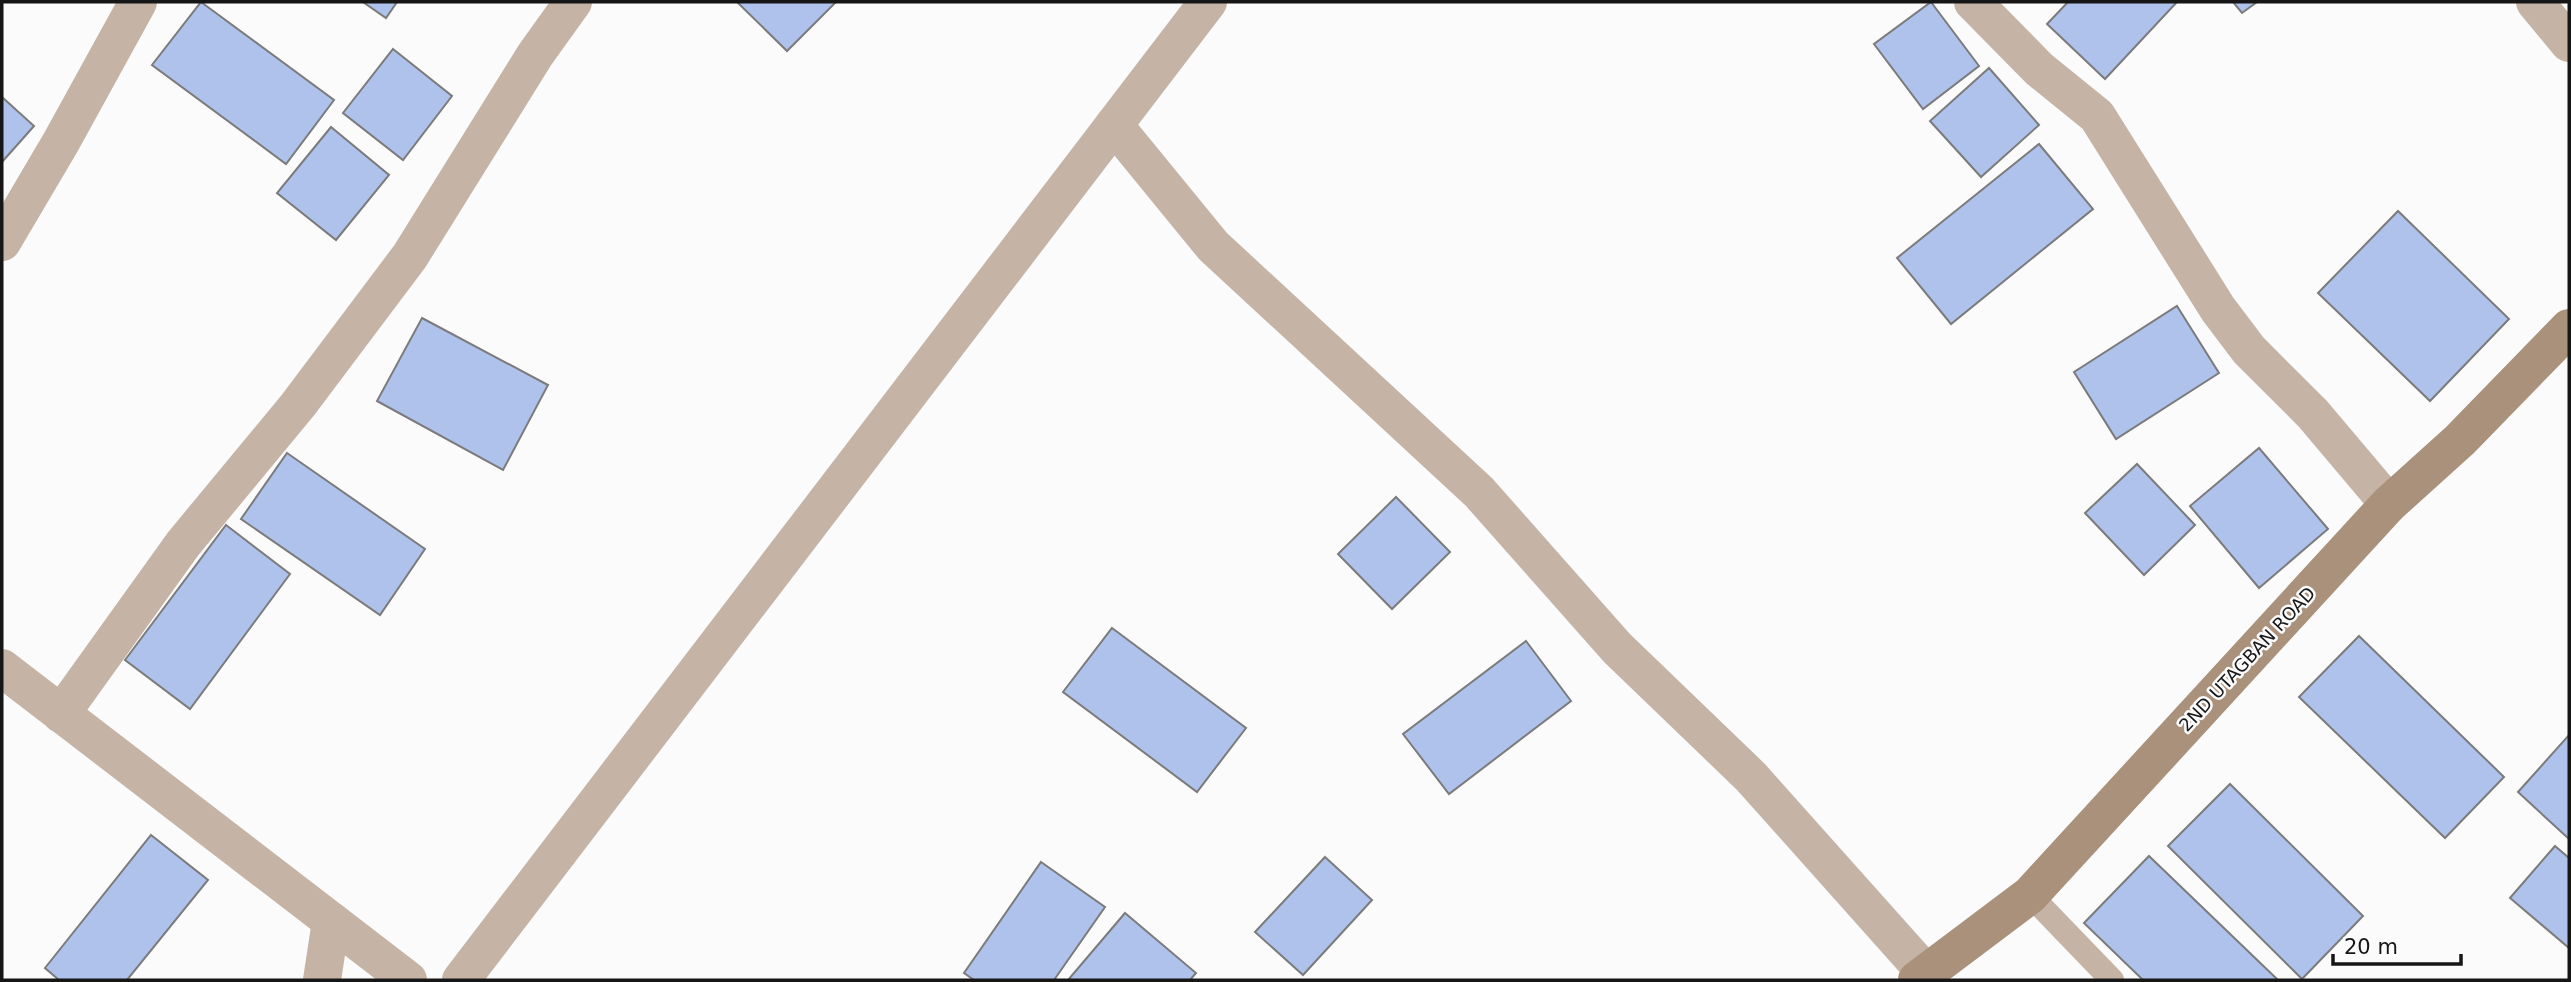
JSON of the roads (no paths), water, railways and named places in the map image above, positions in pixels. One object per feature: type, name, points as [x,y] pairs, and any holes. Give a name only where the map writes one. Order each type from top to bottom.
[{"type":"street","points":[[2,242],[138,2]]},
{"type":"street","points":[[61,714],[183,544],[298,405],[410,256],[535,54],[573,2]]},
{"type":"street","points":[[461,980],[1208,2]]},
{"type":"street","points":[[1973,2],[2039,69],[2097,116],[2218,309],[2249,350],[2313,414],[2389,504]]},
{"type":"street","points":[[2535,2],[2569,43]]},
{"type":"street","points":[[1114,125],[1213,246],[1479,492],[1617,648],[1751,777],[1921,976]]},
{"type":"street","name":"2ND UTAGBAN ROAD","points":[[1921,976],[2030,895],[2389,504],[2460,440],[2569,328]]},
{"type":"street","points":[[5,678],[61,714],[408,980]]},
{"type":"street","points":[[322,980],[331,921]]},
{"type":"lane","points":[[2030,895],[2112,980]]}]
